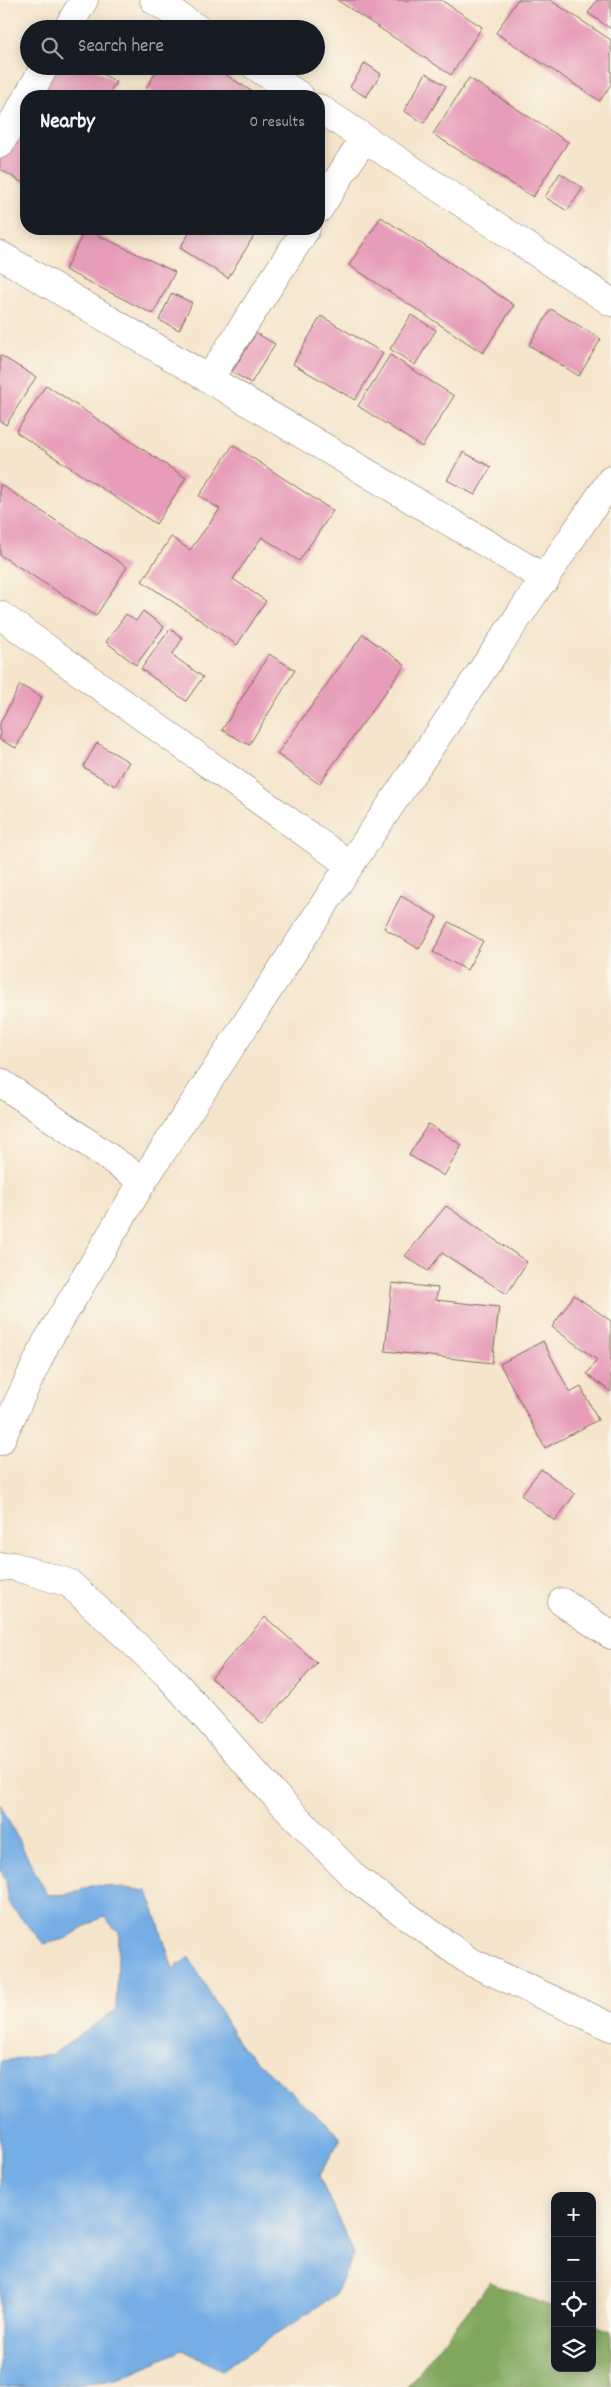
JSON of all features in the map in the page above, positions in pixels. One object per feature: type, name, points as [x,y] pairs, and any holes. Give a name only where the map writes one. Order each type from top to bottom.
[{"type":"street","points":[[72,20],[84,0]]},
{"type":"street","points":[[154,0],[184,20]]},
{"type":"street","points":[[31,90],[40,75]]},
{"type":"street","points":[[268,75],[291,90]]},
{"type":"street","points":[[0,144],[20,109]]},
{"type":"street","points":[[325,112],[611,302]]},
{"type":"street","points":[[325,200],[364,138]]},
{"type":"street","points":[[209,379],[302,235]]},
{"type":"street","points":[[0,255],[546,579]]},
{"type":"street","points":[[0,1441],[46,1342],[144,1182],[350,865],[546,579],[611,480]]},
{"type":"street","points":[[0,616],[350,865]]},
{"type":"street","points":[[0,1082],[144,1182]]},
{"type":"street","points":[[0,1567],[13,1566],[69,1583],[168,1675],[272,1791],[355,1878],[469,1961],[611,2027]]},
{"type":"street","points":[[562,1602],[611,1635]]},
{"type":"green space","points":[[490,2282],[551,2306],[551,2372],[596,2372],[596,2325],[611,2331],[611,2387],[407,2387]]},
{"type":"water","points":[[0,1804],[47,1895],[68,1894],[95,1885],[148,1891],[173,1969],[189,1957],[241,2047],[341,2138],[319,2176],[354,2254],[335,2295],[222,2370],[183,2350],[115,2380],[48,2387],[0,2387],[0,2061],[53,2054],[116,2010],[119,1933],[103,1916],[65,1939],[44,1944],[8,1903],[6,1879],[0,1869]]},
{"type":"building","points":[[337,0],[441,0],[482,27],[451,75]]},
{"type":"building","points":[[517,0],[550,0],[611,40],[611,84],[600,101],[496,33]]},
{"type":"building","points":[[597,0],[611,0],[611,29],[588,13]]},
{"type":"building","points":[[365,63],[381,74],[366,97],[350,87]]},
{"type":"building","points":[[426,73],[446,86],[424,123],[404,111]]},
{"type":"building","points":[[48,75],[105,75],[116,82],[111,90],[39,90]]},
{"type":"building","points":[[154,75],[226,75],[250,90],[149,90],[146,88]]},
{"type":"building","points":[[469,78],[568,142],[533,197],[433,134]]},
{"type":"building","points":[[20,122],[20,181],[0,169],[0,156]]},
{"type":"building","points":[[560,173],[583,188],[567,211],[545,197]]},
{"type":"building","points":[[381,217],[514,305],[483,353],[349,265]]},
{"type":"building","points":[[82,235],[98,235],[175,272],[153,314],[65,270]]},
{"type":"building","points":[[188,235],[254,235],[228,278],[180,248]]},
{"type":"building","points":[[172,293],[192,303],[179,330],[159,320]]},
{"type":"building","points":[[551,309],[601,339],[579,376],[529,345]]},
{"type":"building","points":[[411,315],[436,330],[415,365],[390,349]]},
{"type":"building","points":[[321,316],[383,353],[355,400],[293,364]]},
{"type":"building","points":[[256,333],[275,344],[251,383],[232,372]]},
{"type":"building","points":[[0,355],[36,377],[6,425],[0,421]]},
{"type":"building","points":[[390,355],[454,396],[422,447],[358,406]]},
{"type":"building","points":[[46,385],[186,478],[156,524],[16,432]]},
{"type":"building","points":[[233,445],[333,511],[299,561],[262,537],[233,579],[266,601],[237,645],[142,581],[171,537],[190,550],[220,509],[199,496]]},
{"type":"building","points":[[463,452],[491,467],[475,495],[447,480]]},
{"type":"building","points":[[0,484],[127,567],[96,616],[0,555]]},
{"type":"building","points":[[143,611],[164,627],[136,665],[106,642],[126,614],[136,621]]},
{"type":"building","points":[[170,629],[183,638],[172,655],[203,677],[186,701],[141,669]]},
{"type":"building","points":[[363,634],[405,665],[319,784],[277,754]]},
{"type":"building","points":[[269,654],[295,670],[249,745],[222,730]]},
{"type":"building","points":[[20,685],[42,697],[16,748],[0,740],[0,723]]},
{"type":"building","points":[[97,743],[129,762],[115,786],[83,767]]},
{"type":"building","points":[[401,896],[437,917],[419,949],[384,928]]},
{"type":"building","points":[[449,922],[483,941],[467,970],[433,952]]},
{"type":"building","points":[[428,1124],[462,1145],[444,1176],[409,1155]]},
{"type":"building","points":[[446,1206],[527,1262],[507,1294],[442,1253],[428,1271],[405,1256]]},
{"type":"building","points":[[392,1283],[438,1288],[436,1300],[499,1307],[492,1363],[385,1351]]},
{"type":"building","points":[[574,1295],[611,1321],[611,1392],[587,1374],[597,1360],[552,1327]]},
{"type":"building","points":[[543,1341],[570,1393],[581,1387],[598,1420],[545,1448],[500,1364]]},
{"type":"building","points":[[541,1469],[575,1494],[555,1521],[521,1495]]},
{"type":"building","points":[[265,1617],[317,1663],[263,1724],[211,1678]]}]
